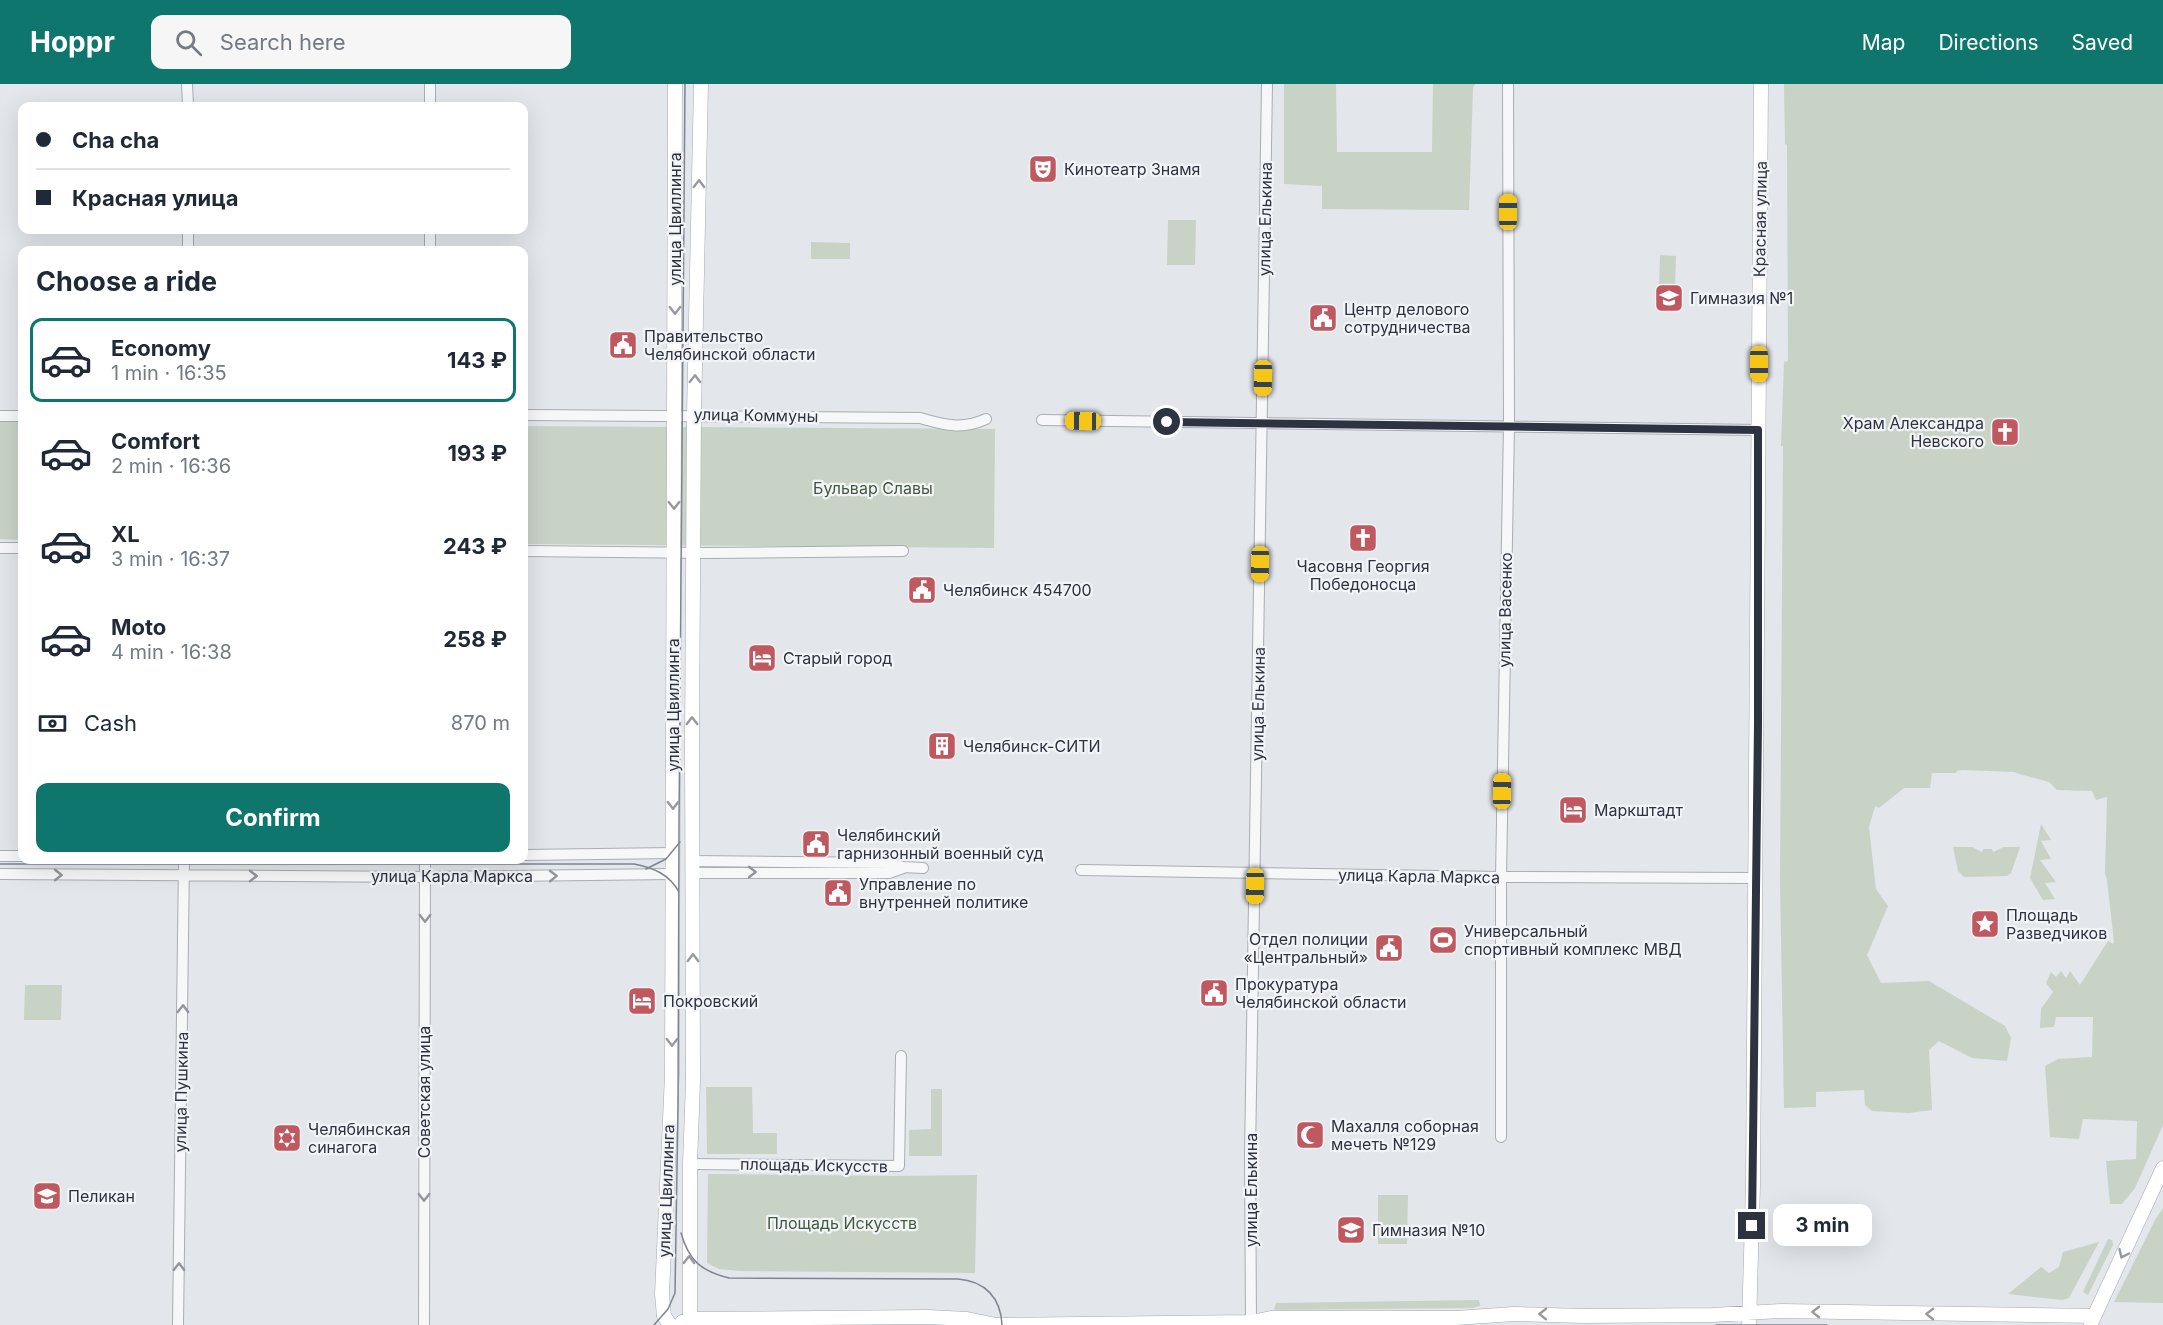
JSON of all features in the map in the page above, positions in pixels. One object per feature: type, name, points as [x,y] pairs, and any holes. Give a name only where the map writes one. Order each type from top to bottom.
[{"type":"main road","name":"улица Цвиллинга","points":[[672,1325],[664,1316],[662,1294],[672,1075],[675,84]]},
{"type":"main road","name":"улица Цвиллинга","points":[[689,1322],[693,1082],[694,414],[701,84]]},
{"type":"main road","name":"Красная улица","points":[[1749,1318],[1753,1185],[1756,878],[1761,84]]},
{"type":"main road","name":"улица Карла Маркса","points":[[673,853],[693,867]]},
{"type":"main road","name":"улица Карла Маркса","points":[[672,874],[693,867]]},
{"type":"main road","points":[[672,1325],[689,1322],[928,1317],[967,1319],[997,1325],[1251,1323],[1271,1318],[1456,1317],[1496,1314],[2092,1320],[2163,1168]]},
{"type":"main road","points":[[2148,1201],[2163,1193]]},
{"type":"street","points":[[188,84],[188,102]]},
{"type":"street","points":[[430,84],[430,102]]},
{"type":"street","name":"улица Елькина","points":[[1251,1323],[1250,1155],[1267,84]]},
{"type":"street","name":"улица Васенко","points":[[1502,1137],[1501,877],[1509,426],[1508,84]]},
{"type":"street","name":"улица Коммуны","points":[[528,415],[694,414],[920,418],[947,425],[971,426],[986,419]]},
{"type":"street","points":[[0,416],[18,416]]},
{"type":"street","points":[[1042,420],[1758,430]]},
{"type":"street","points":[[0,548],[18,548]]},
{"type":"street","points":[[528,551],[903,551]]},
{"type":"street","name":"улица Карла Маркса","points":[[528,855],[673,853]]},
{"type":"street","points":[[0,856],[18,856]]},
{"type":"street","name":"улица Карла Маркса","points":[[693,867],[889,863],[903,867],[922,868]]},
{"type":"street","name":"улица Пушкина","points":[[178,1325],[184,864]]},
{"type":"street","name":"Советская улица","points":[[424,1325],[425,864]]},
{"type":"street","name":"улица Карла Маркса","points":[[1081,870],[1501,877],[1756,878]]},
{"type":"street","name":"улица Карла Маркса","points":[[0,874],[425,877],[672,874]]},
{"type":"street","name":"площадь Искусств","points":[[690,1164],[899,1167],[900,1056]]},
{"type":"green space","points":[[1284,84],[1336,84],[1337,152],[1432,152],[1433,84],[1475,84],[1473,88],[1469,210],[1322,209],[1322,186],[1284,184]]},
{"type":"green space","points":[[1784,84],[2163,84],[2163,1125],[2135,1188],[2122,1204],[2110,1204],[2106,1161],[2136,1159],[2137,1121],[2083,1119],[2079,1139],[2050,1137],[2045,1066],[2058,1059],[2092,1057],[2093,1017],[2056,1017],[2054,1027],[2040,1028],[2041,1009],[2053,992],[2046,983],[2051,972],[2056,977],[2061,971],[2066,978],[2070,971],[2080,985],[2108,941],[2113,944],[2114,942],[2105,873],[2107,797],[2096,800],[2092,791],[2057,790],[2049,782],[2015,772],[1962,770],[1956,773],[1932,773],[1930,788],[1904,788],[1879,808],[1875,806],[1869,827],[1876,889],[1888,906],[1867,955],[1881,983],[1929,981],[2005,1026],[2011,1038],[2007,1061],[1972,1058],[1939,1041],[1929,1050],[1932,1110],[1909,1113],[1872,1111],[1865,1105],[1864,1090],[1816,1092],[1816,1107],[1784,1108],[1780,880],[1783,446],[1781,446],[1784,362],[1788,361],[1787,145],[1785,144]]},
{"type":"green space","points":[[1168,220],[1196,220],[1195,265],[1167,265]]},
{"type":"green space","points":[[811,242],[850,243],[850,259],[811,259]]},
{"type":"green space","points":[[1660,255],[1676,256],[1675,286],[1659,286]]},
{"type":"green space","points":[[0,421],[18,421],[18,540],[0,539]]},
{"type":"green space","name":"Бульвар Славы","points":[[528,426],[995,429],[994,548],[528,544]]},
{"type":"green space","points":[[2041,824],[2051,840],[2041,841],[2051,859],[2040,860],[2056,882],[2045,883],[2055,899],[2043,900],[2030,878]]},
{"type":"green space","points":[[1953,847],[1972,847],[1982,852],[1983,849],[1992,849],[1993,852],[2004,847],[2020,847],[2011,873],[2007,876],[1964,877],[1958,871]]},
{"type":"green space","points":[[25,985],[62,985],[61,1020],[24,1020]]},
{"type":"green space","points":[[706,1087],[752,1087],[753,1133],[777,1133],[777,1154],[707,1154]]},
{"type":"green space","points":[[931,1089],[942,1089],[942,1156],[909,1156],[909,1130],[931,1129]]},
{"type":"green space","name":"Площадь Искусств","points":[[708,1174],[977,1175],[975,1273],[719,1269],[707,1263]]},
{"type":"green space","points":[[1378,1195],[1408,1195],[1407,1244],[1378,1244]]},
{"type":"green space","points":[[2163,1208],[2163,1303],[2114,1302],[2155,1220]]},
{"type":"green space","points":[[2108,1239],[2112,1240],[2113,1245],[2088,1295],[2083,1292]]},
{"type":"green space","points":[[2099,1242],[2069,1298],[2062,1300],[2008,1294],[2041,1267],[2049,1273],[2059,1267],[2063,1252]]},
{"type":"green space","points":[[1479,1300],[1480,1306],[1472,1308],[1274,1310],[1276,1303]]},
{"type":"tram line","points":[[654,1325],[668,1309],[675,1293],[685,84]]},
{"type":"tram line","points":[[646,869],[666,859],[680,842]]},
{"type":"tram line","points":[[0,864],[634,864],[660,873],[671,881],[679,892]]},
{"type":"tram line","points":[[681,1233],[692,1258],[711,1272],[729,1278],[968,1280],[984,1287],[995,1299],[1002,1325]]},
{"type":"tram line","points":[[1716,1325],[1827,1325]]},
{"type":"place","name":"Кинотеатр Знамя","points":[[1043,169]]},
{"type":"place","name":"Гимназия №1","points":[[1669,298]]},
{"type":"place","name":"Центр делового сотрудничества","points":[[1323,318]]},
{"type":"place","name":"Правительство Челябинской области","points":[[623,345]]},
{"type":"place","name":"Храм Александра Невского","points":[[2005,432]]},
{"type":"place","name":"Часовня Георгия Победоносца","points":[[1363,538]]},
{"type":"place","name":"Челябинск 454700","points":[[922,590]]},
{"type":"place","name":"Старый город","points":[[762,658]]},
{"type":"place","name":"Челябинск-СИТИ","points":[[942,746]]},
{"type":"place","name":"Маркштадт","points":[[1573,810]]},
{"type":"place","name":"Челябинский гарнизонный военный суд","points":[[816,844]]},
{"type":"place","name":"Управление по внутренней политике","points":[[838,893]]},
{"type":"place","name":"Площадь Разведчиков","points":[[1985,924]]},
{"type":"place","name":"Универсальный спортивный комплекс МВД","points":[[1443,940]]},
{"type":"place","name":"Отдел полиции «Центральный»","points":[[1389,948]]},
{"type":"place","name":"Прокуратура Челябинской области","points":[[1214,993]]},
{"type":"place","name":"Покровский","points":[[642,1001]]},
{"type":"place","name":"Махалля соборная мечеть №129","points":[[1310,1135]]},
{"type":"place","name":"Челябинская синагога","points":[[287,1138]]},
{"type":"place","name":"Пеликан","points":[[47,1196]]},
{"type":"place","name":"Гимназия №10","points":[[1351,1230]]},
{"type":"route","points":[[1167,422],[1758,430],[1758,724],[1752,1226]]}]
